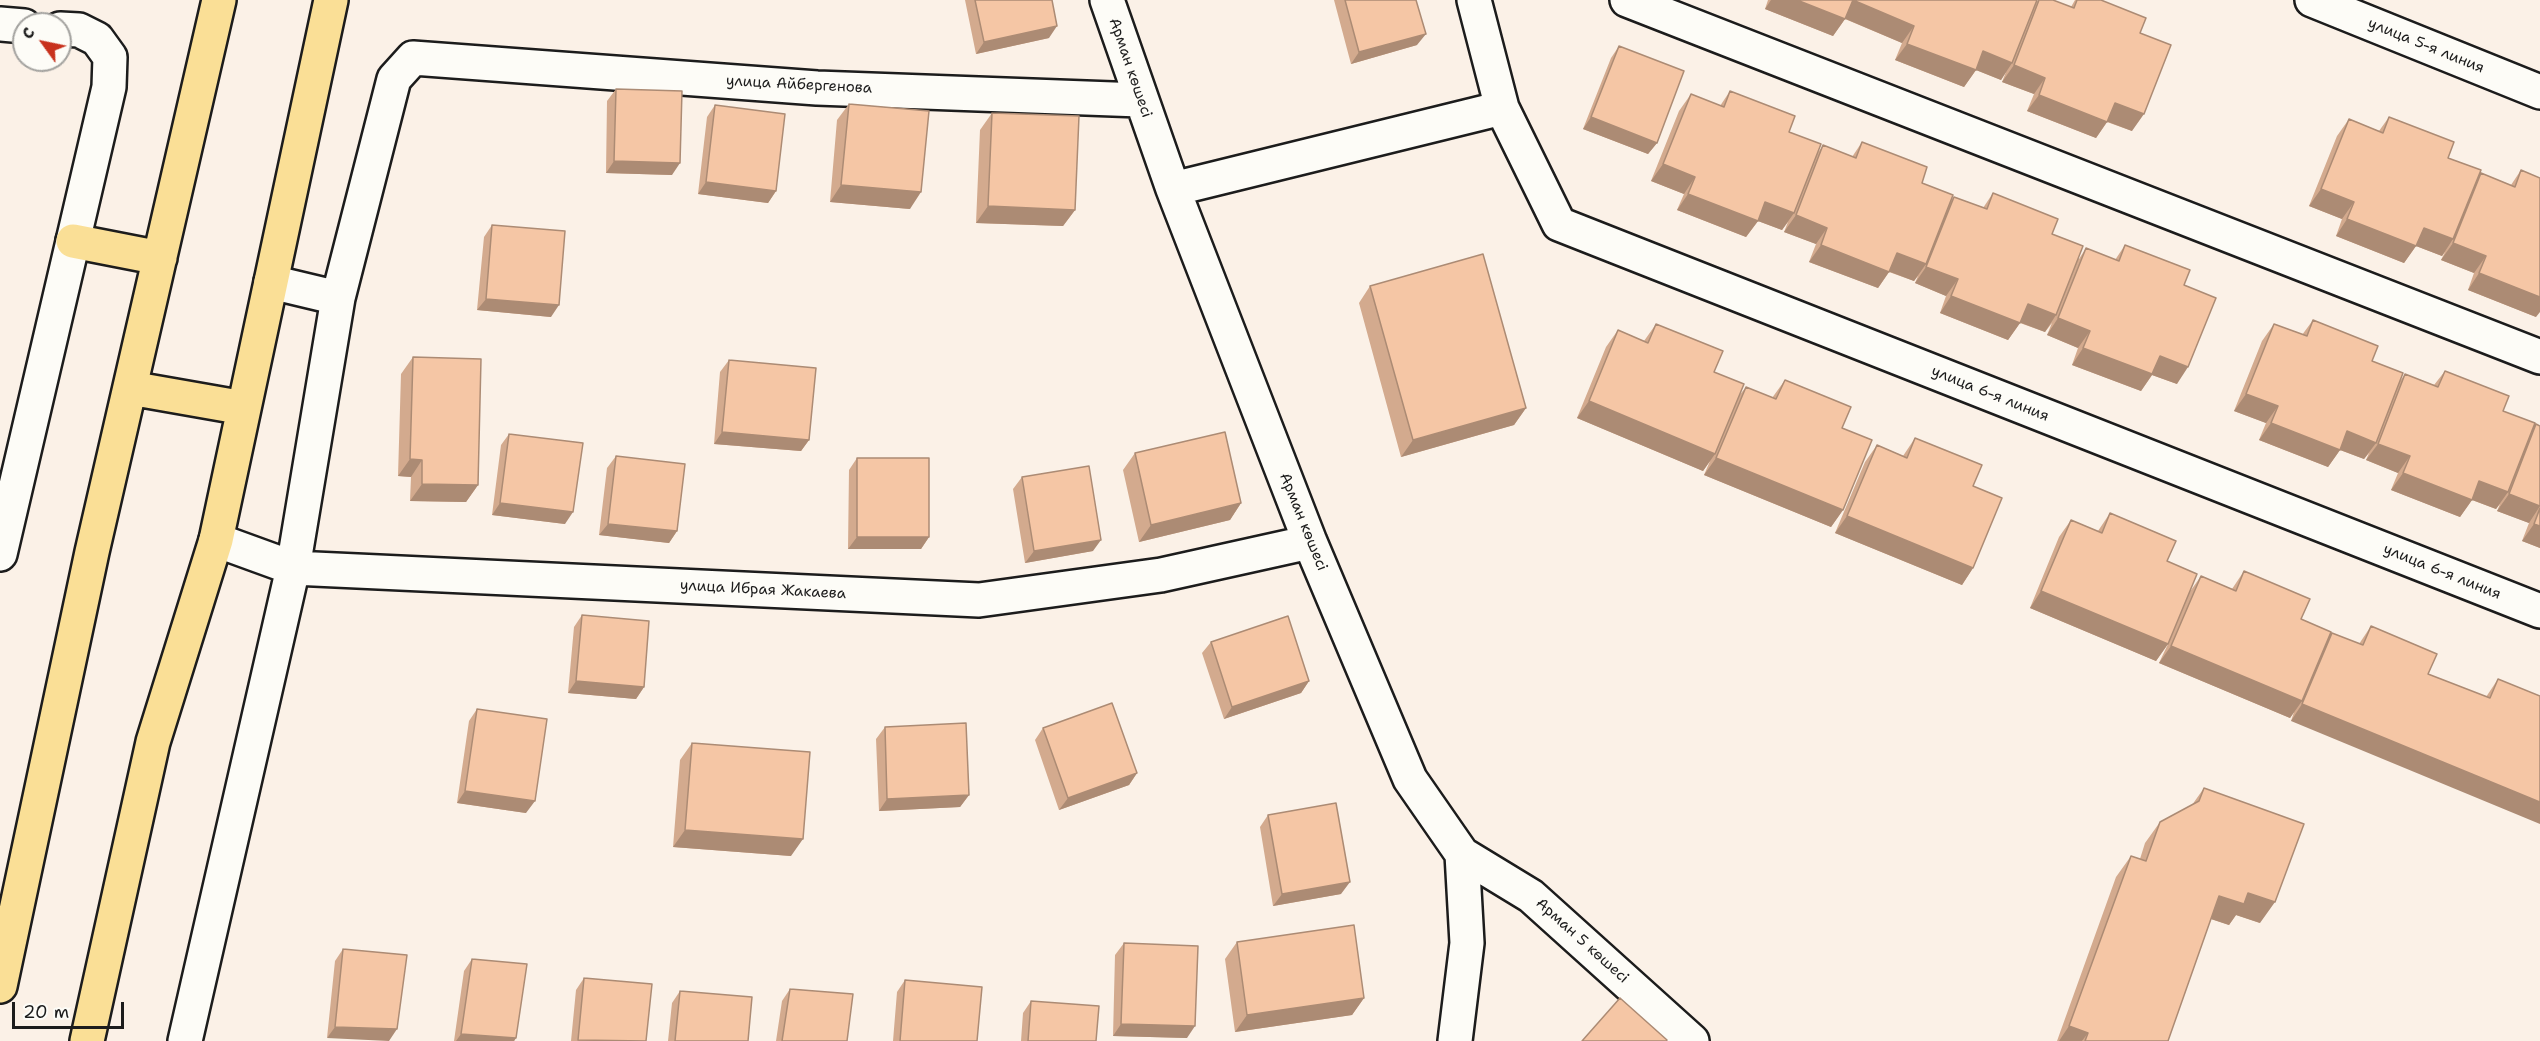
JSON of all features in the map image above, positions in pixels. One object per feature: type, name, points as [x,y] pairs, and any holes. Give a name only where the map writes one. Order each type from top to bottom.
[{"type":"main road","points":[[0,986],[87,576],[219,0]]},
{"type":"main road","points":[[87,1041],[153,742],[216,540],[331,0]]},
{"type":"main road","points":[[73,241],[160,258]]},
{"type":"main road","points":[[130,388],[244,408]]},
{"type":"street","name":"Арман көшесі","points":[[1107,0],[1140,100],[1173,189],[1310,542],[1410,778],[1462,854]]},
{"type":"street","name":"улица 6-я линия","points":[[1474,0],[1502,108],[1559,224],[2540,611]]},
{"type":"street","points":[[1627,0],[2540,357]]},
{"type":"street","name":"улица 5-я линия","points":[[2312,0],[2540,92]]},
{"type":"street","points":[[1,548],[109,87],[110,57],[97,39],[72,31]]},
{"type":"street","name":"улица Айбергенова","points":[[338,298],[394,79],[413,57],[818,88],[1140,100]]},
{"type":"street","points":[[1173,189],[1502,108]]},
{"type":"street","points":[[185,1041],[292,568],[338,298],[271,282]]},
{"type":"street","name":"улица Ибрая Жакаева","points":[[216,540],[292,568],[979,600],[1161,575],[1310,542]]},
{"type":"street","points":[[1455,1041],[1467,943],[1462,854]]},
{"type":"street","name":"Арман 5 көшесі","points":[[1462,854],[1531,896],[1692,1041]]},
{"type":"building","points":[[975,0],[1052,0],[1057,26],[984,42]]},
{"type":"building","points":[[1345,0],[1416,0],[1426,34],[1359,52]]},
{"type":"building","points":[[1797,0],[1853,0],[1845,19]]},
{"type":"building","points":[[1853,0],[2037,0],[2012,63],[1983,51],[1976,70],[1907,44],[1914,26]]},
{"type":"building","points":[[2039,0],[2053,0],[2074,8],[2077,0],[2101,0],[2146,18],[2140,33],[2171,45],[2144,114],[2115,103],[2107,122],[2039,95],[2045,78],[2014,65]]},
{"type":"building","points":[[1619,46],[1684,71],[1657,143],[1591,117]]},
{"type":"building","points":[[616,89],[682,91],[680,163],[614,161]]},
{"type":"building","points":[[1730,91],[1795,116],[1789,132],[1821,144],[1794,213],[1765,202],[1758,221],[1688,194],[1695,177],[1663,164],[1691,94],[1724,107]]},
{"type":"building","points":[[849,104],[929,111],[921,192],[841,185]]},
{"type":"building","points":[[715,105],[785,114],[776,191],[706,182]]},
{"type":"building","points":[[992,113],[1079,116],[1075,210],[988,206]]},
{"type":"building","points":[[2389,117],[2454,142],[2448,158],[2481,170],[2453,239],[2424,228],[2416,246],[2347,219],[2354,202],[2321,189],[2349,119],[2383,133]]},
{"type":"building","points":[[1862,142],[1927,167],[1922,183],[1953,195],[1926,264],[1897,253],[1889,272],[1821,245],[1827,228],[1796,215],[1823,145],[1856,158]]},
{"type":"building","points":[[2521,170],[2540,178],[2540,297],[2479,273],[2486,256],[2453,243],[2481,173],[2515,187]]},
{"type":"building","points":[[1993,193],[2058,219],[2052,234],[2083,246],[2056,315],[2028,304],[2020,323],[1951,296],[1958,279],[1926,267],[1954,197],[1987,209]]},
{"type":"building","points":[[492,225],[565,231],[559,305],[486,299]]},
{"type":"building","points":[[2125,245],[2190,270],[2184,285],[2216,298],[2188,367],[2160,356],[2152,374],[2083,348],[2090,331],[2058,318],[2086,248],[2119,261]]},
{"type":"building","points":[[1483,254],[1526,408],[1413,440],[1370,286]]},
{"type":"building","points":[[2313,320],[2378,346],[2372,361],[2403,373],[2376,443],[2347,431],[2340,450],[2271,423],[2278,406],[2246,394],[2274,324],[2307,336]]},
{"type":"building","points":[[1656,324],[1723,351],[1714,372],[1744,384],[1715,454],[1589,401],[1618,330],[1648,343]]},
{"type":"building","points":[[413,357],[481,359],[478,485],[422,484],[422,460],[410,459]]},
{"type":"building","points":[[729,360],[816,368],[809,440],[722,432]]},
{"type":"building","points":[[2445,371],[2509,396],[2503,411],[2535,423],[2508,492],[2479,481],[2472,500],[2403,473],[2410,456],[2378,444],[2405,374],[2438,387]]},
{"type":"building","points":[[1785,380],[1851,407],[1842,428],[1872,440],[1843,510],[1716,458],[1746,387],[1776,399]]},
{"type":"building","points":[[2536,424],[2540,426],[2540,506],[2509,494]]},
{"type":"building","points":[[1225,432],[1241,503],[1151,525],[1135,453]]},
{"type":"building","points":[[509,434],[583,443],[573,512],[500,503]]},
{"type":"building","points":[[1915,438],[1982,465],[1973,486],[2002,498],[1973,568],[1847,516],[1877,445],[1907,458]]},
{"type":"building","points":[[616,456],[685,464],[677,531],[608,524]]},
{"type":"building","points":[[857,458],[929,458],[929,537],[857,537]]},
{"type":"building","points":[[1089,466],[1101,540],[1034,551],[1022,477]]},
{"type":"building","points":[[2540,508],[2540,526],[2534,524]]},
{"type":"building","points":[[2110,513],[2176,541],[2167,561],[2197,574],[2168,644],[2041,591],[2071,520],[2102,533]]},
{"type":"building","points":[[2244,571],[2310,599],[2301,619],[2331,632],[2302,701],[2171,646],[2201,576],[2236,591]]},
{"type":"building","points":[[582,615],[649,621],[644,687],[576,681]]},
{"type":"building","points":[[1288,616],[1309,681],[1232,707],[1211,642]]},
{"type":"building","points":[[2371,626],[2437,654],[2428,674],[2490,698],[2498,679],[2540,696],[2540,802],[2302,704],[2332,633],[2363,645]]},
{"type":"building","points":[[1112,703],[1137,773],[1068,798],[1043,728]]},
{"type":"building","points":[[477,709],[547,719],[535,801],[465,791]]},
{"type":"building","points":[[966,723],[969,795],[887,799],[885,727]]},
{"type":"building","points":[[692,743],[810,752],[803,839],[685,830]]},
{"type":"building","points":[[2204,788],[2304,824],[2275,902],[2248,893],[2244,904],[2219,896],[2168,1041],[2085,1041],[2088,1033],[2069,1026],[2131,856],[2146,861],[2160,822],[2199,801]]},
{"type":"building","points":[[1336,803],[1350,882],[1282,894],[1268,815]]},
{"type":"building","points":[[1354,925],[1364,998],[1247,1015],[1237,942]]},
{"type":"building","points":[[1124,943],[1198,946],[1195,1026],[1121,1024]]},
{"type":"building","points":[[343,949],[407,955],[397,1029],[335,1027]]},
{"type":"building","points":[[472,959],[527,964],[516,1038],[461,1034]]},
{"type":"building","points":[[584,978],[652,984],[646,1041],[578,1040]]},
{"type":"building","points":[[905,980],[982,987],[977,1041],[900,1041]]},
{"type":"building","points":[[790,989],[853,994],[847,1041],[782,1041]]},
{"type":"building","points":[[680,991],[752,997],[748,1041],[675,1041]]},
{"type":"building","points":[[1620,998],[1667,1040],[1582,1041]]},
{"type":"building","points":[[1031,1001],[1099,1006],[1096,1041],[1028,1041]]}]
